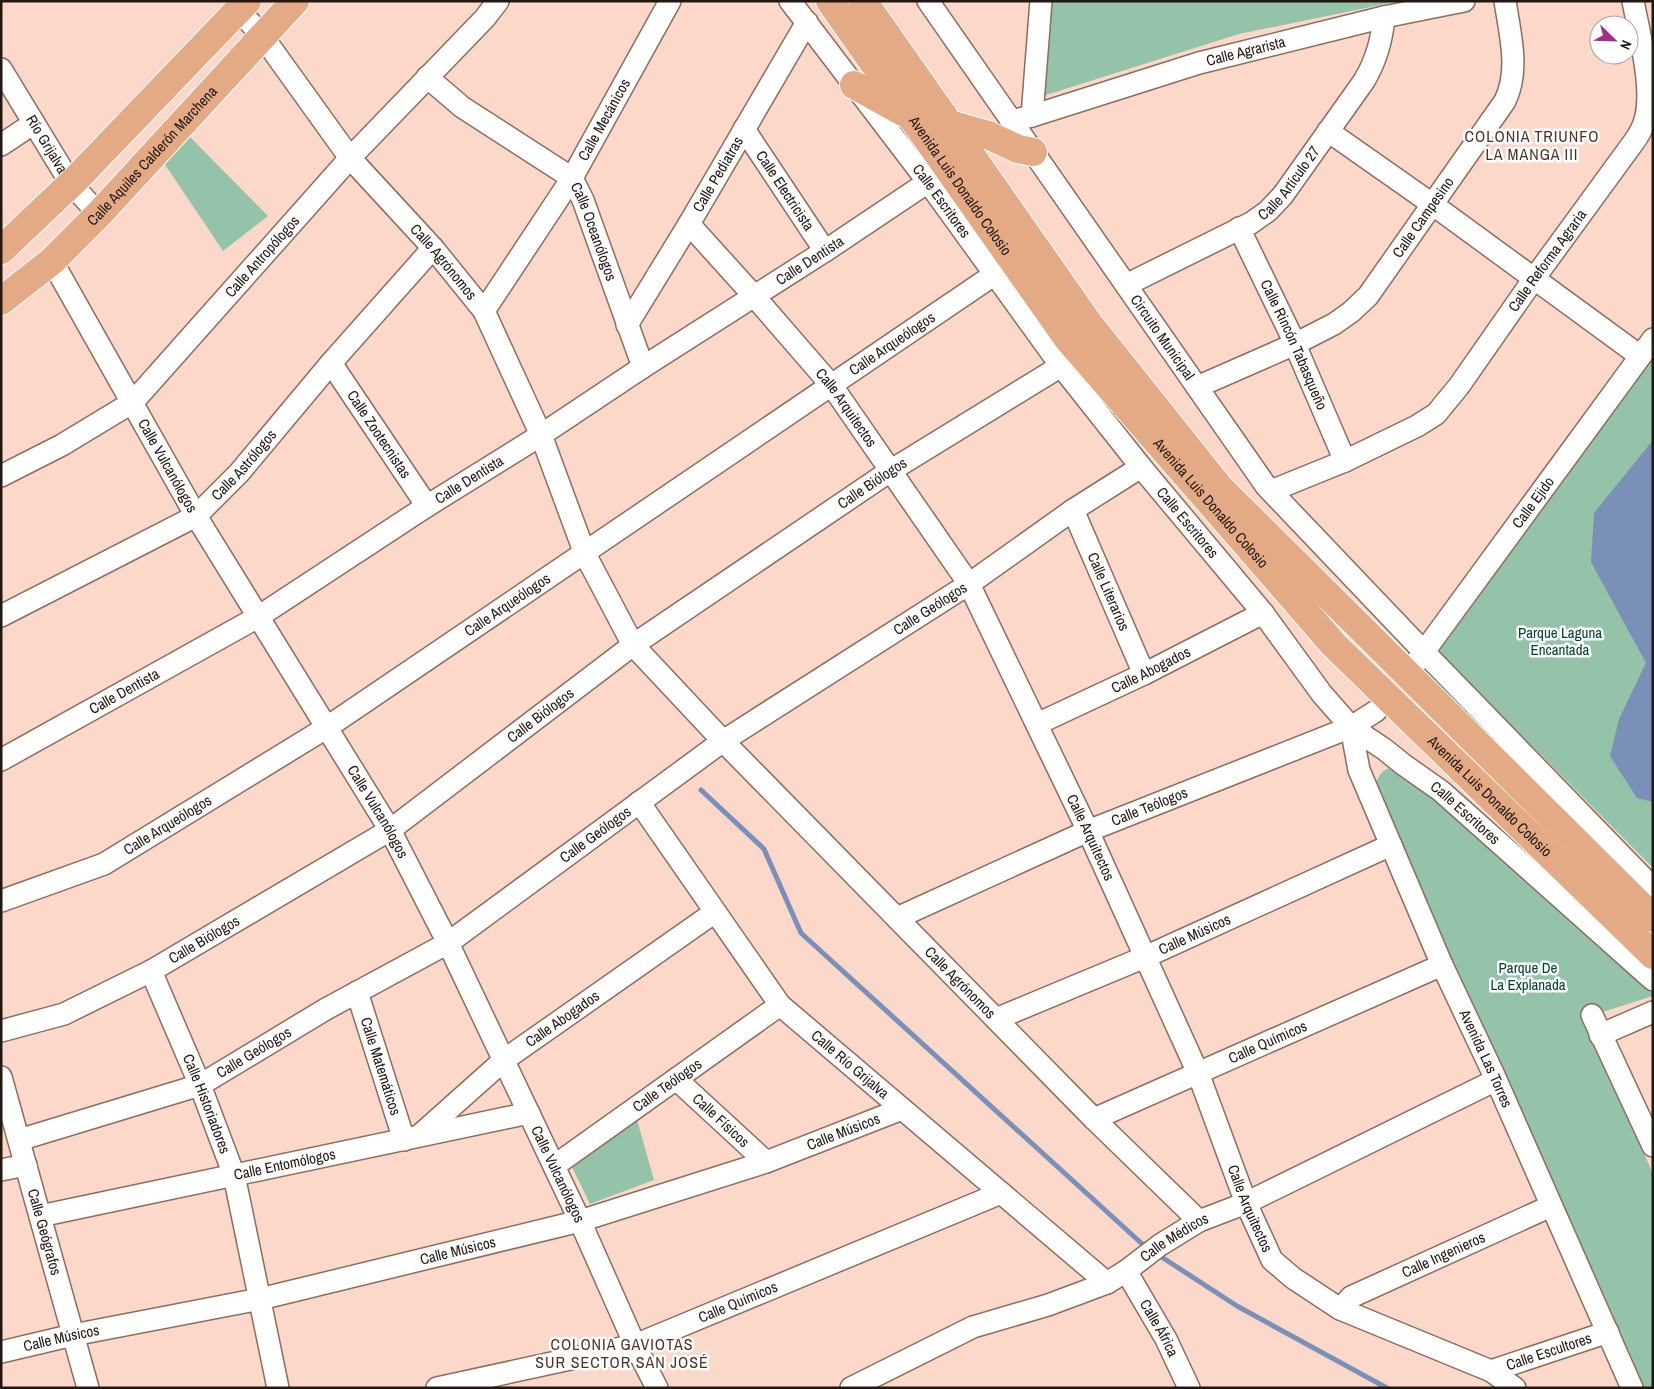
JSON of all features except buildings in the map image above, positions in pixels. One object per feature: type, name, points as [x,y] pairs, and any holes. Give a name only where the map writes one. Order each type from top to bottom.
[{"type":"main road","name":"Calle Aquiles Calderón Marchena","points":[[1,301],[52,261],[99,214],[295,1]]},
{"type":"main road","name":"Avenida Luis Donaldo Colosio","points":[[830,1],[1068,339],[1334,646],[1653,955]]},
{"type":"main road","name":"Avenida Luis Donaldo Colosio","points":[[863,1],[1089,324],[1219,487],[1653,918]]},
{"type":"main road","points":[[1,250],[71,184],[243,5]]},
{"type":"main road","points":[[854,84],[912,117]]},
{"type":"main road","points":[[949,124],[988,135],[1018,149],[1033,152]]},
{"type":"street","name":"Calle Antropólogos","points":[[1,476],[62,445],[133,402],[350,158],[485,18],[498,1]]},
{"type":"street","name":"Calle Mecánicos","points":[[484,311],[572,178],[670,1]]},
{"type":"street","name":"Calle Escritores","points":[[790,1],[928,182],[1061,366],[1141,467],[1263,613],[1322,694],[1351,727],[1441,791],[1653,980]]},
{"type":"street","name":"Circuito Municipal","points":[[928,1],[1271,491],[1419,660]]},
{"type":"street","points":[[1032,116],[1041,1]]},
{"type":"street","name":"Calle Agrarista","points":[[1011,121],[1199,63],[1384,17],[1464,1]]},
{"type":"street","name":"Calle Campesino","points":[[1197,387],[1295,344],[1339,321],[1360,304],[1502,108],[1509,94],[1514,62],[1505,1]]},
{"type":"street","name":"Calle Reforma Agraria","points":[[1271,491],[1345,461],[1417,426],[1436,414],[1458,386],[1633,144],[1644,123],[1648,94],[1633,1]]},
{"type":"street","name":"Calle Agrónomos","points":[[243,5],[263,37],[350,158],[433,248],[484,311],[541,435],[585,554],[633,645],[896,918],[1094,1119],[1200,1221]]},
{"type":"street","name":"Calle Artículo 27","points":[[1126,285],[1251,223],[1276,203],[1370,70],[1379,48],[1384,17]]},
{"type":"street","name":"Calle Pediatras","points":[[627,324],[689,224],[807,22]]},
{"type":"street","name":"Río Grijalva","points":[[1,69],[71,184],[99,214]]},
{"type":"street","name":"Calle Oceanólogos","points":[[427,77],[462,107],[572,178],[583,200],[643,367]]},
{"type":"street","points":[[1,146],[34,123]]},
{"type":"street","name":"Calle Electricista","points":[[744,129],[825,251]]},
{"type":"street","points":[[1328,131],[1432,204],[1533,280],[1640,356]]},
{"type":"street","name":"Calle Dentista","points":[[1,760],[258,618],[427,506],[541,435],[928,182]]},
{"type":"street","name":"Calle Arquitectos","points":[[689,224],[832,386],[969,584],[1088,831],[1198,1073],[1246,1203],[1272,1260],[1292,1278],[1340,1308],[1491,1371],[1515,1388]]},
{"type":"street","name":"Calle Rincón Tabasqueño","points":[[1240,228],[1295,344],[1345,461]]},
{"type":"street","name":"Calle Astrólogos","points":[[1,616],[196,516],[238,473],[331,363],[433,248]]},
{"type":"street","name":"Calle Vulcanólogos","points":[[52,261],[196,516],[390,830],[448,942],[580,1221],[635,1345],[657,1388]]},
{"type":"street","name":"Calle Arqueólogos","points":[[1,901],[104,864],[326,728],[995,274]]},
{"type":"street","name":"Calle Ejido","points":[[1419,660],[1653,339]]},
{"type":"street","name":"Calle Zootecnistas","points":[[331,363],[427,506]]},
{"type":"street","name":"Calle Biólogos","points":[[1,1031],[64,1014],[151,971],[390,830],[633,645],[890,471],[1061,366]]},
{"type":"street","name":"Calle Geólogos","points":[[19,1140],[200,1085],[326,1009],[448,942],[724,741],[969,584],[1073,510],[1141,467]]},
{"type":"street","name":"Calle Literarios","points":[[1073,510],[1144,674]]},
{"type":"street","name":"Calle Abogados","points":[[1037,724],[1144,674],[1263,613]]},
{"type":"street","points":[[1419,660],[1653,888]]},
{"type":"street","name":"Calle Teólogos","points":[[896,918],[1088,831],[1351,727],[1376,711]]},
{"type":"street","name":"Avenida Las Torres","points":[[1351,727],[1358,770],[1442,965],[1496,1080],[1632,1388]]},
{"type":"street","points":[[1358,770],[1365,761],[1384,749]]},
{"type":"street","name":"Calle Río Grijalva","points":[[639,802],[780,1005],[1107,1283]]},
{"type":"street","name":"Calle Músicos","points":[[996,1019],[1145,956],[1391,845]]},
{"type":"street","name":"Calle Abogados","points":[[411,1138],[504,1060],[715,912]]},
{"type":"street","name":"Calle Químicos","points":[[1094,1119],[1442,965]]},
{"type":"street","name":"Calle Historiadores","points":[[151,971],[200,1085],[234,1175],[278,1388]]},
{"type":"street","name":"Calle Matemáticos","points":[[357,992],[411,1138]]},
{"type":"street","name":"Calle Teólogos","points":[[554,1166],[780,1005]]},
{"type":"street","points":[[1600,1035],[1653,1012]]},
{"type":"street","points":[[1592,1015],[1653,1146]]},
{"type":"street","name":"Calle Geógrafos","points":[[1,1077],[88,1388]]},
{"type":"street","name":"Calle Físicos","points":[[676,1079],[766,1162]]},
{"type":"street","name":"Calle Médicos","points":[[850,1388],[972,1328],[1048,1305],[1107,1283],[1160,1245],[1200,1221],[1246,1203],[1496,1080]]},
{"type":"street","name":"Calle Músicos","points":[[1,1352],[73,1335],[260,1299],[580,1221],[766,1162],[902,1109]]},
{"type":"street","name":"Calle Entomólogos","points":[[40,1216],[529,1113]]},
{"type":"street","points":[[1,1170],[26,1165]]},
{"type":"street","name":"Calle Químicos","points":[[437,1388],[635,1345],[1001,1193]]},
{"type":"street","name":"Calle Ingenieros","points":[[1340,1308],[1351,1296],[1551,1206]]},
{"type":"street","name":"Calle África","points":[[1134,1264],[1189,1388]]},
{"type":"street","name":"Calle Escultores","points":[[1491,1371],[1608,1332]]},
{"type":"green space","points":[[1051,1],[1400,1],[1239,34],[1043,96]]},
{"type":"green space","points":[[190,137],[268,216],[223,251],[164,163]]},
{"type":"green space","name":"Parque Laguna Encantada","points":[[1653,358],[1653,868],[1438,651]]},
{"type":"green space","name":"Parque De La Explanada","points":[[1395,767],[1450,808],[1577,927],[1653,989],[1653,996],[1584,1018],[1653,1174],[1653,1388],[1636,1388],[1376,785],[1382,772]]},
{"type":"green space","points":[[637,1120],[654,1180],[590,1204],[572,1167]]},
{"type":"water","points":[[1653,440],[1653,802],[1637,798],[1610,756],[1619,719],[1646,663],[1591,562],[1594,513]]},
{"type":"waterway","points":[[701,790],[764,849],[801,933],[1147,1248]]},
{"type":"waterway","points":[[1157,1254],[1237,1306],[1387,1388]]},
{"type":"district","name":"COLONIA TRIUNFO LA MANGA III","points":[[1532,145]]},
{"type":"district","name":"COLONIA GAVIOTAS SUR SECTOR SAN JOSÉ","points":[[622,1353]]}]
